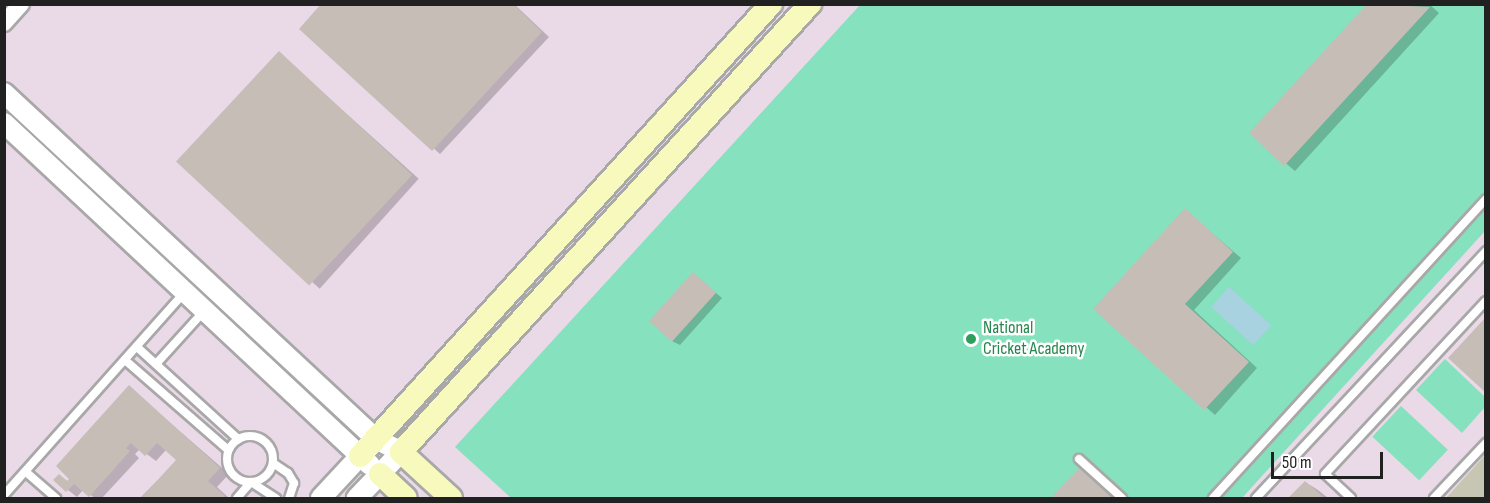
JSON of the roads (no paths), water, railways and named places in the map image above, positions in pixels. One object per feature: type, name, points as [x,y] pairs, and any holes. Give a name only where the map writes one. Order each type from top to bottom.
[{"type":"main road","points":[[360,456],[771,4]]},
{"type":"main road","points":[[451,498],[401,453],[810,4]]},
{"type":"main road","points":[[380,474],[406,498]]},
{"type":"street","points":[[4,23],[21,4]]},
{"type":"street","points":[[4,93],[376,439],[401,453],[357,498]]},
{"type":"street","points":[[4,123],[380,474]]},
{"type":"street","points":[[321,498],[360,456]]},
{"type":"lane","points":[[1213,498],[1485,199]]},
{"type":"lane","points":[[1256,498],[1485,251]]},
{"type":"lane","points":[[4,495],[185,292]]},
{"type":"lane","points":[[1351,498],[1325,474],[1485,301]]},
{"type":"lane","points":[[156,364],[204,311]]},
{"type":"lane","points":[[137,346],[238,439],[260,438],[270,448],[273,463],[266,476],[251,482],[237,498]]},
{"type":"lane","points":[[125,360],[228,450],[231,472],[276,498]]},
{"type":"lane","points":[[228,450],[238,439]]},
{"type":"lane","points":[[1434,498],[1485,443]]},
{"type":"lane","points":[[1078,459],[1122,498]]},
{"type":"lane","points":[[273,463],[288,473],[294,483],[289,498]]},
{"type":"lane","points":[[26,472],[56,498]]},
{"type":"water","points":[[1229,287],[1271,325],[1253,345],[1211,307]]},
{"type":"place","name":"National Cricket Academy","points":[[971,339]]}]
